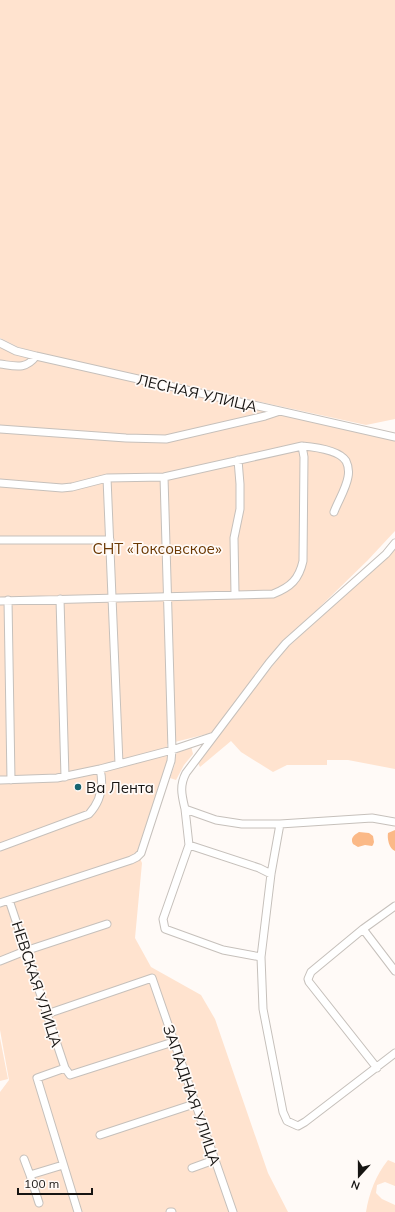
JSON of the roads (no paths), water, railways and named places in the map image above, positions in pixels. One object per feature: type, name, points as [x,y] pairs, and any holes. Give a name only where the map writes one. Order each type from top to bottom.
[{"type":"street","name":"ЛЕСНАЯ УЛИЦА","points":[[0,343],[36,356],[395,437]]},
{"type":"street","points":[[0,364],[20,366],[27,365],[32,362],[36,356]]},
{"type":"street","points":[[0,429],[126,438],[166,439],[265,416],[280,411]]},
{"type":"street","points":[[11,780],[4,600],[273,594],[284,590],[296,579],[303,561],[304,457],[302,446]]},
{"type":"street","points":[[0,483],[62,488],[107,478],[164,477],[302,446],[309,446],[338,454],[346,461],[348,477],[346,486],[334,512]]},
{"type":"street","points":[[235,594],[234,538],[240,509],[238,460]]},
{"type":"street","points":[[0,903],[136,858],[141,853],[171,761],[172,750],[164,477]]},
{"type":"street","points":[[107,478],[119,764]]},
{"type":"street","points":[[0,540],[110,540]]},
{"type":"street","points":[[261,957],[223,950],[165,929],[163,919],[189,845],[185,809],[181,793],[183,779],[269,663],[286,643],[386,554],[395,543]]},
{"type":"street","points":[[60,599],[65,777]]},
{"type":"street","points":[[0,780],[65,777],[172,750],[214,736]]},
{"type":"street","points":[[0,847],[89,814],[96,807],[100,793],[102,777],[100,769]]},
{"type":"street","points":[[185,809],[216,820],[242,824],[280,824],[372,818],[395,822]]},
{"type":"street","points":[[280,824],[271,874],[261,957],[263,1009],[283,1112],[287,1122],[298,1126],[305,1122],[395,1053]]},
{"type":"street","points":[[189,845],[259,868],[271,874]]},
{"type":"street","name":"НЕВСКАЯ УЛИЦА","points":[[9,900],[65,1068]]},
{"type":"street","points":[[376,1068],[308,979],[311,972],[363,928],[395,906]]},
{"type":"street","points":[[0,961],[25,951],[107,924]]},
{"type":"street","points":[[363,928],[395,971]]},
{"type":"street","name":"ЗАПАДНАЯ УЛИЦА","points":[[46,1014],[152,978],[232,1212]]},
{"type":"street","points":[[78,1212],[37,1078],[65,1068],[70,1075],[173,1042]]},
{"type":"street","points":[[100,1135],[194,1104]]},
{"type":"street","points":[[24,1159],[39,1203]]},
{"type":"street","points":[[192,1168],[214,1160]]},
{"type":"street","points":[[30,1175],[63,1165]]},
{"type":"place","name":"Ва Лента","points":[[78,787]]},
{"type":"park label","name":"СНТ «Токсовское»","points":[[157,548]]}]
